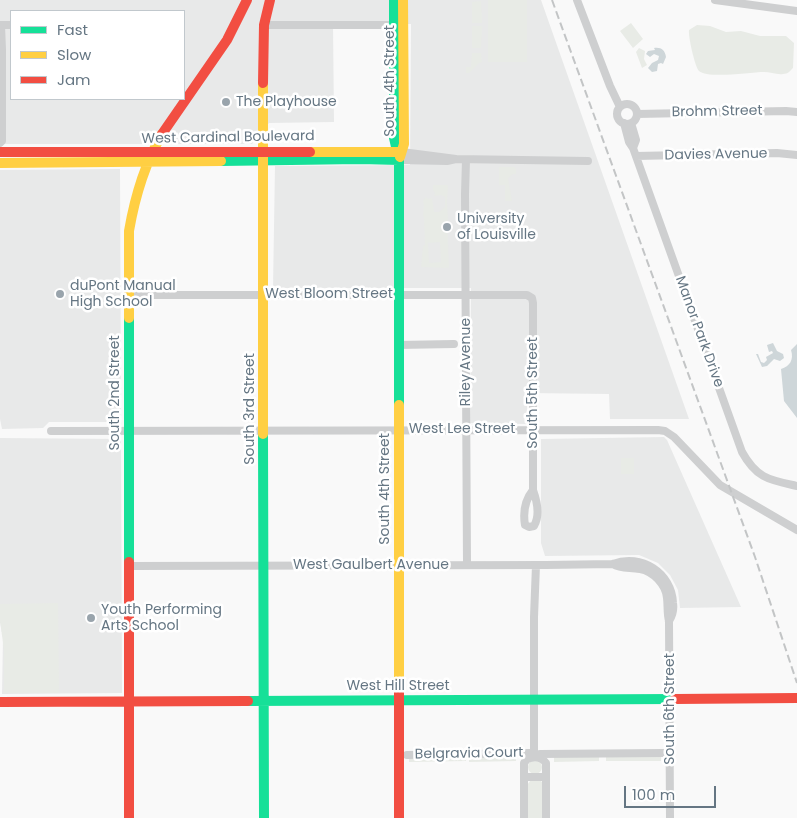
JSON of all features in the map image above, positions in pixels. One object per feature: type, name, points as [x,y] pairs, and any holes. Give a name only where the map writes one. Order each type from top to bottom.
[{"type":"main road","name":"South 2nd Street","points":[[129,818],[129,231],[136,194],[150,157],[229,38],[247,0]]},
{"type":"main road","name":"South 3rd Street","points":[[264,818],[263,156],[264,25],[270,0]]},
{"type":"main road","name":"South 4th Street","points":[[394,0],[398,25]]},
{"type":"main road","name":"South 4th Street","points":[[399,818],[399,155],[394,138],[398,25],[403,0]]},
{"type":"main road","name":"West Cardinal Boulevard","points":[[0,152],[150,157]]},
{"type":"main road","name":"West Cardinal Boulevard","points":[[0,163],[150,157],[263,156],[360,159],[399,155]]},
{"type":"main road","name":"West Hill Street","points":[[0,702],[797,698]]},
{"type":"street","name":"Manor Park Drive","points":[[577,0],[620,107],[617,114],[618,118],[627,123],[629,142],[636,156],[742,452],[750,464],[765,478],[797,486]]},
{"type":"street","points":[[715,0],[797,11]]},
{"type":"street","points":[[0,25],[2,37],[2,141],[0,143]]},
{"type":"street","points":[[264,25],[398,25]]},
{"type":"street","points":[[620,107],[623,105],[634,107],[637,114],[634,121],[627,123]]},
{"type":"street","name":"Brohm Street","points":[[637,114],[797,112]]},
{"type":"street","name":"West Cardinal Boulevard","points":[[399,155],[447,161],[456,159],[588,161]]},
{"type":"street","name":"Davies Avenue","points":[[636,156],[797,155]]},
{"type":"street","name":"Riley Avenue","points":[[466,160],[467,565]]},
{"type":"street","name":"West Bloom Street","points":[[128,296],[398,294],[522,294],[530,296]]},
{"type":"street","name":"South 5th Street","points":[[530,296],[533,303],[533,490]]},
{"type":"street","points":[[398,345],[454,344]]},
{"type":"street","name":"West Lee Street","points":[[51,431],[624,428],[662,430],[674,437],[720,485],[797,530]]},
{"type":"street","name":"West Gaulbert Avenue","points":[[129,566],[536,565],[613,564],[629,561],[654,568],[662,574],[670,586],[673,616],[669,625]]},
{"type":"street","points":[[535,755],[536,565]]},
{"type":"street","name":"South 6th Street","points":[[669,625],[670,818]]},
{"type":"street","name":"Belgravia Court","points":[[407,755],[663,753]]},
{"type":"street","points":[[535,755],[546,763],[546,818]]},
{"type":"street","points":[[524,818],[526,760],[535,755]]},
{"type":"street","points":[[524,777],[546,777]]},
{"type":"shaded area","name":"University of Louisville","points":[[0,0],[541,0],[689,419],[610,419],[609,394],[527,393],[527,424],[470,423],[471,288],[273,288],[275,166],[410,165],[411,24],[333,24],[334,122],[269,123],[252,144],[0,144]]},
{"type":"shaded area","points":[[488,0],[527,0],[527,62],[488,62]]},
{"type":"shaded area","points":[[481,1],[482,23],[472,23],[472,2]]},
{"type":"shaded area","points":[[631,23],[643,39],[633,48],[620,31]]},
{"type":"shaded area","points":[[697,25],[710,26],[726,32],[741,31],[760,36],[786,36],[794,43],[793,68],[785,74],[764,72],[711,75],[699,71],[694,58],[689,30]]},
{"type":"shaded area","points":[[472,26],[482,26],[481,48],[472,48]]},
{"type":"shaded area","points":[[639,48],[645,51],[644,59],[647,65],[642,68],[636,52]]},
{"type":"shaded area","points":[[654,48],[659,48],[665,52],[666,57],[663,64],[658,64],[657,71],[652,72],[648,68],[658,60],[659,56],[654,54],[650,57],[646,54],[648,51],[655,50]]},
{"type":"shaded area","points":[[472,53],[481,53],[482,62],[469,73],[466,73],[466,67],[471,67]]},
{"type":"shaded area","points":[[499,167],[514,167],[516,169],[516,174],[508,178],[512,201],[505,201],[505,185],[499,185]]},
{"type":"shaded area","name":"duPont Manual High School","points":[[120,169],[121,422],[49,422],[43,428],[2,429],[0,419],[0,170]]},
{"type":"shaded area","points":[[433,185],[448,186],[449,268],[421,267],[423,246],[425,245],[423,201],[426,197],[428,199],[432,198],[434,212],[439,212],[445,207],[445,197],[441,195],[434,196]],"holes":[[[440,242],[441,262],[429,263],[428,243]]]},
{"type":"shaded area","points":[[773,343],[777,351],[783,354],[784,358],[780,361],[774,359],[767,366],[762,367],[756,354],[758,354],[761,362],[764,363],[767,360],[766,357],[773,353],[772,351],[769,352],[767,345]]},
{"type":"shaded area","points":[[797,344],[797,418],[784,401],[781,369],[791,362],[791,350]]},
{"type":"shaded area","points":[[664,437],[741,607],[680,608],[678,590],[670,575],[658,563],[639,555],[545,556],[541,543],[541,439]]},
{"type":"shaded area","points":[[0,438],[121,439],[122,693],[2,694]]},
{"type":"shaded area","points":[[621,458],[634,458],[634,474],[621,474]]},
{"type":"shaded area","points":[[58,603],[59,693],[4,693],[4,650],[0,604]]},
{"type":"shaded area","points":[[599,754],[599,761],[554,762],[554,755]]},
{"type":"shaded area","points":[[606,754],[661,754],[661,761],[606,761]]},
{"type":"shaded area","points":[[469,755],[516,755],[516,761],[469,762]]},
{"type":"shaded area","points":[[409,756],[466,756],[466,761],[409,762]]},
{"type":"shaded area","points":[[535,760],[540,762],[542,767],[540,772],[535,774],[530,772],[528,767],[530,762]]},
{"type":"shaded area","points":[[531,780],[540,780],[543,783],[544,818],[527,818],[527,785]]},
{"type":"railway","points":[[552,0],[755,557],[797,683]]},
{"type":"traffic: fast","points":[[394,0],[394,138],[399,160],[399,405]]},
{"type":"traffic: fast","points":[[221,161],[399,160]]},
{"type":"traffic: fast","points":[[129,318],[129,562]]},
{"type":"traffic: fast","points":[[263,434],[264,818]]},
{"type":"traffic: fast","points":[[248,701],[675,699]]},
{"type":"traffic: slow","points":[[400,157],[404,144],[403,0]]},
{"type":"traffic: slow","points":[[263,83],[263,434]]},
{"type":"traffic: slow","points":[[129,318],[129,231],[141,181],[150,157],[162,134]]},
{"type":"traffic: slow","points":[[310,152],[401,152]]},
{"type":"traffic: slow","points":[[0,163],[221,161]]},
{"type":"traffic: slow","points":[[399,405],[399,692]]},
{"type":"traffic: jam","points":[[162,134],[227,40],[247,0]]},
{"type":"traffic: jam","points":[[263,83],[264,25],[270,0]]},
{"type":"traffic: jam","points":[[0,152],[310,152]]},
{"type":"traffic: jam","points":[[129,562],[129,818]]},
{"type":"traffic: jam","points":[[399,692],[399,818]]},
{"type":"traffic: jam","points":[[675,699],[797,698]]},
{"type":"traffic: jam","points":[[0,702],[248,701]]},
{"type":"place","name":"The Playhouse","points":[[226,102]]},
{"type":"place","name":"University of Louisville","points":[[447,227]]},
{"type":"place","name":"duPont Manual High School","points":[[60,294]]},
{"type":"place","name":"Youth Performing Arts School","points":[[91,618]]}]
